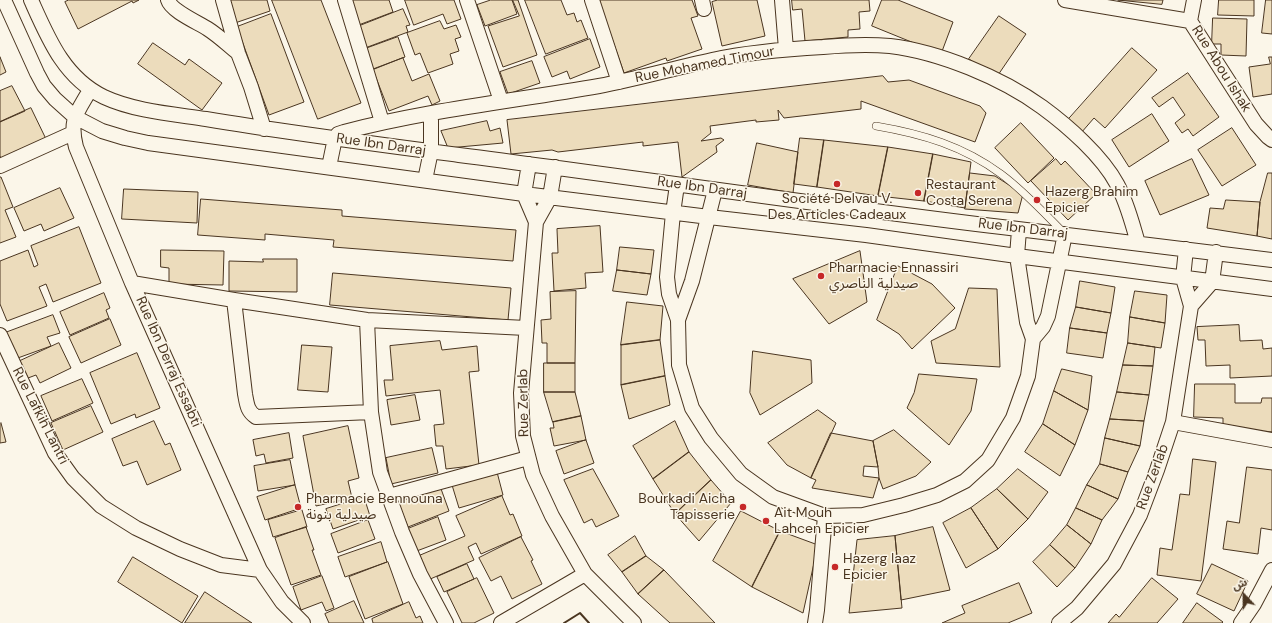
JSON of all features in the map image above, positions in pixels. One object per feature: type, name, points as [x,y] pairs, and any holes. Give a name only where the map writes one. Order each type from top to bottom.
[{"type":"street","name":"Rue Ibn Darraj","points":[[4,0],[37,73],[44,86],[55,99],[75,117],[102,131],[125,138],[148,143],[524,194],[673,213],[862,234],[1272,289]]},
{"type":"street","name":"Rue Ibn Darraj","points":[[31,0],[50,42],[62,61],[76,77],[90,90],[107,99],[134,107],[264,129],[555,167],[677,185],[1019,230],[1065,234],[1272,260]]},
{"type":"street","points":[[168,0],[169,4],[174,8],[209,30],[238,53]]},
{"type":"street","points":[[223,0],[238,53],[251,87],[264,129]]},
{"type":"street","points":[[345,0],[382,122]]},
{"type":"street","points":[[467,0],[501,101]]},
{"type":"street","points":[[592,0],[619,82]]},
{"type":"street","points":[[782,0],[786,49]]},
{"type":"street","name":"Rue Abou Ishak","points":[[1065,0],[1190,21],[1256,124],[1272,140]]},
{"type":"street","points":[[1190,21],[1194,0]]},
{"type":"street","name":"Rue Mohamed Timour","points":[[334,138],[338,134],[382,122],[619,82],[714,60],[786,49],[865,44],[892,46],[926,53],[985,75],[1028,97],[1051,114],[1078,136],[1105,166],[1117,184],[1128,209],[1138,243]]},
{"type":"street","name":"Rue Ibn Derraj Essabti","points":[[90,90],[75,117],[73,133],[76,146],[132,283],[260,570],[282,602],[303,623]]},
{"type":"street","points":[[425,180],[431,151],[431,114]]},
{"type":"street","points":[[0,166],[73,133]]},
{"type":"street","points":[[329,167],[334,138]]},
{"type":"street","points":[[524,194],[529,164]]},
{"type":"street","name":"Rue ZerIab","points":[[555,167],[550,197],[536,222],[521,392],[522,436],[534,475],[552,516],[585,574],[634,623]]},
{"type":"street","points":[[677,185],[667,277],[669,294],[678,320],[679,365],[692,408],[712,438],[740,474],[773,497],[825,516],[863,515],[904,505],[937,494],[965,481],[988,460],[1013,418],[1028,376],[1034,339],[1043,327],[1048,316],[1065,234]]},
{"type":"street","points":[[678,320],[692,281],[715,190]]},
{"type":"street","name":"Rue ZerIab","points":[[524,194],[536,222]]},
{"type":"street","points":[[1019,230],[1017,256],[1027,322],[1034,339]]},
{"type":"street","name":"Rue ZerIab","points":[[1059,623],[1077,608],[1114,564],[1140,515],[1157,470],[1173,422],[1191,306],[1183,278],[1186,249]]},
{"type":"street","points":[[1191,306],[1212,282],[1216,252]]},
{"type":"street","points":[[132,283],[367,320],[526,328]]},
{"type":"street","points":[[234,300],[245,394],[247,406],[251,413],[256,416],[371,412]]},
{"type":"street","points":[[367,320],[371,412],[380,472],[402,532],[420,574],[446,623]]},
{"type":"street","name":"Rue Lafkih Lantri","points":[[0,334],[55,453],[73,478],[102,506],[136,528],[180,549],[221,565],[260,570]]},
{"type":"street","points":[[1173,422],[1272,440]]},
{"type":"street","points":[[389,496],[528,458]]},
{"type":"street","points":[[815,623],[825,516]]},
{"type":"street","points":[[1242,623],[1272,570]]},
{"type":"street","points":[[501,623],[585,574]]},
{"type":"lane","points":[[876,126],[908,131],[937,140],[967,153],[1001,174],[1023,192],[1065,234]]},
{"type":"building","points":[[69,0],[139,0],[133,3],[132,1],[78,29],[65,2]]},
{"type":"building","points":[[227,0],[267,0],[270,11],[232,24]]},
{"type":"building","points":[[272,0],[321,0],[361,103],[318,119]]},
{"type":"building","points":[[347,0],[389,0],[393,12],[356,26]]},
{"type":"building","points":[[405,0],[454,0],[461,19],[447,24],[443,14],[414,25]]},
{"type":"building","points":[[491,0],[512,0],[517,14],[485,26],[477,5]]},
{"type":"building","points":[[513,0],[518,0],[537,55],[503,67],[488,26],[519,16]]},
{"type":"building","points":[[525,0],[561,0],[567,15],[574,13],[577,22],[581,20],[588,38],[546,54]]},
{"type":"building","points":[[596,0],[692,0],[698,16],[691,18],[702,49],[667,61],[666,58],[624,73],[607,24]]},
{"type":"building","points":[[718,0],[757,0],[765,36],[722,46],[712,2]]},
{"type":"building","points":[[792,0],[869,0],[870,11],[859,12],[860,29],[848,30],[848,37],[805,41],[802,9],[793,10]]},
{"type":"building","points":[[882,0],[898,0],[953,22],[941,54],[872,26]]},
{"type":"building","points":[[1118,0],[1163,0],[1162,4]]},
{"type":"building","points":[[1219,0],[1254,0],[1254,16],[1218,15]]},
{"type":"building","points":[[1266,0],[1272,0],[1272,34],[1262,33]]},
{"type":"building","points":[[403,9],[410,25],[406,26],[408,32],[365,48],[357,27]]},
{"type":"building","points":[[271,14],[304,102],[269,115],[237,27]]},
{"type":"building","points":[[999,16],[1026,34],[996,78],[969,59]]},
{"type":"building","points":[[1213,18],[1247,19],[1246,56],[1221,55],[1221,44],[1212,44]]},
{"type":"building","points":[[440,21],[444,29],[456,25],[461,37],[455,39],[459,51],[450,54],[453,64],[428,73],[420,53],[415,55],[407,33]]},
{"type":"building","points":[[398,37],[405,57],[373,69],[365,49]]},
{"type":"building","points":[[590,39],[600,67],[570,79],[567,71],[552,77],[544,57]]},
{"type":"building","points":[[153,43],[185,65],[189,59],[222,83],[202,110],[138,64]]},
{"type":"building","points":[[1132,48],[1157,70],[1105,128],[1094,118],[1081,133],[1067,121]]},
{"type":"building","points":[[0,57],[6,72],[0,75]]},
{"type":"building","points":[[1269,57],[1272,57],[1272,94],[1253,97],[1249,67],[1270,64]]},
{"type":"building","points":[[403,58],[412,81],[429,74],[440,101],[432,105],[428,96],[389,111],[373,70]]},
{"type":"building","points":[[532,61],[540,83],[508,94],[500,72]]},
{"type":"building","points":[[1188,73],[1219,117],[1193,136],[1188,129],[1182,133],[1175,123],[1185,115],[1173,97],[1159,107],[1152,98]]},
{"type":"building","points":[[883,76],[888,82],[909,80],[980,106],[986,113],[975,142],[861,101],[861,109],[784,118],[778,110],[779,120],[756,122],[756,120],[710,126],[711,133],[701,141],[721,138],[724,140],[716,146],[717,152],[682,177],[678,142],[643,146],[643,142],[558,152],[552,150],[511,154],[507,120]]},
{"type":"building","points":[[12,86],[25,111],[0,122],[0,91]]},
{"type":"building","points":[[31,108],[46,139],[2,160],[0,156],[0,122]]},
{"type":"building","points":[[1152,114],[1169,141],[1129,167],[1112,140]]},
{"type":"building","points":[[487,121],[490,131],[500,128],[503,143],[448,148],[441,131]]},
{"type":"building","points":[[1021,123],[1054,158],[1028,183],[995,148]]},
{"type":"building","points":[[1232,128],[1256,165],[1222,186],[1198,150]]},
{"type":"building","points":[[800,138],[824,140],[817,187],[794,184]]},
{"type":"building","points":[[824,140],[888,147],[878,196],[817,187]]},
{"type":"building","points":[[757,143],[798,152],[793,193],[748,185]]},
{"type":"building","points":[[888,147],[933,154],[924,201],[878,196]]},
{"type":"building","points":[[933,154],[971,162],[965,208],[924,201]]},
{"type":"building","points":[[1056,159],[1061,165],[1065,161],[1096,194],[1068,220],[1031,181]]},
{"type":"building","points":[[1192,159],[1209,195],[1160,215],[1145,181]]},
{"type":"building","points":[[970,173],[995,176],[1023,194],[1018,213],[965,209]]},
{"type":"building","points":[[1268,173],[1272,173],[1272,239],[1257,236],[1260,202]]},
{"type":"building","points":[[0,177],[13,207],[5,210],[16,237],[0,243]]},
{"type":"building","points":[[60,188],[74,218],[44,231],[41,224],[24,231],[14,208]]},
{"type":"building","points":[[124,189],[198,192],[197,223],[122,219]]},
{"type":"building","points":[[201,199],[342,210],[342,216],[516,230],[513,261],[333,247],[334,240],[265,234],[265,240],[198,235]]},
{"type":"building","points":[[1226,200],[1260,202],[1257,236],[1207,228],[1210,208],[1223,209]]},
{"type":"building","points":[[600,226],[603,272],[585,273],[586,288],[554,291],[552,253],[558,253],[557,229]]},
{"type":"building","points":[[79,227],[101,283],[53,302],[46,284],[39,287],[47,306],[7,321],[0,304],[0,261],[28,250],[34,267],[38,265],[31,246]]},
{"type":"building","points":[[620,247],[654,250],[651,274],[617,270]]},
{"type":"building","points":[[161,250],[224,251],[223,285],[169,284],[169,268],[161,267]]},
{"type":"building","points":[[860,251],[867,302],[829,324],[793,279]]},
{"type":"building","points":[[263,259],[297,259],[297,292],[229,291],[229,261],[263,262]]},
{"type":"building","points":[[898,266],[932,284],[955,308],[912,349],[899,334],[877,320]]},
{"type":"building","points":[[617,270],[651,274],[647,295],[613,291]]},
{"type":"building","points":[[333,273],[511,288],[508,320],[330,305]]},
{"type":"building","points":[[1080,281],[1115,287],[1111,313],[1076,307]]},
{"type":"building","points":[[969,288],[997,289],[1000,367],[936,363],[931,341],[955,329]]},
{"type":"building","points":[[576,291],[575,363],[547,363],[547,343],[542,343],[541,320],[551,319],[550,292]]},
{"type":"building","points":[[1135,291],[1167,295],[1165,323],[1130,317]]},
{"type":"building","points":[[104,293],[110,308],[106,310],[109,318],[70,335],[60,312]]},
{"type":"building","points":[[627,302],[663,306],[660,340],[621,345]]},
{"type":"building","points":[[1076,307],[1111,313],[1107,333],[1070,328]]},
{"type":"building","points":[[53,315],[60,333],[47,337],[51,346],[15,359],[5,333]]},
{"type":"building","points":[[1130,317],[1165,323],[1161,348],[1128,343]]},
{"type":"building","points":[[110,319],[121,345],[81,363],[69,337]]},
{"type":"building","points":[[1239,325],[1240,341],[1262,340],[1263,349],[1272,348],[1272,376],[1230,378],[1230,365],[1206,366],[1205,340],[1198,340],[1197,327]]},
{"type":"building","points":[[1070,328],[1107,333],[1103,358],[1067,353]]},
{"type":"building","points":[[660,340],[665,376],[621,385],[621,345]]},
{"type":"building","points":[[440,341],[442,350],[477,346],[479,371],[469,372],[479,465],[446,469],[443,446],[436,446],[434,425],[444,424],[440,390],[386,396],[384,380],[393,380],[390,346]]},
{"type":"building","points":[[59,343],[71,368],[40,383],[36,375],[28,378],[20,361]]},
{"type":"building","points":[[1128,343],[1155,347],[1153,366],[1123,365]]},
{"type":"building","points":[[302,345],[332,347],[328,392],[298,390]]},
{"type":"building","points":[[753,351],[811,360],[812,383],[760,415],[750,393]]},
{"type":"building","points":[[137,353],[160,408],[136,418],[135,414],[111,424],[90,373]]},
{"type":"building","points":[[544,363],[575,363],[575,392],[544,392]]},
{"type":"building","points":[[1123,365],[1153,366],[1149,395],[1117,392]]},
{"type":"building","points":[[1062,369],[1092,376],[1088,410],[1054,391]]},
{"type":"building","points":[[919,374],[977,379],[971,411],[949,445],[907,408],[914,393]]},
{"type":"building","points":[[665,376],[670,405],[629,419],[621,385]]},
{"type":"building","points":[[82,379],[93,403],[52,421],[41,396]]},
{"type":"building","points":[[1195,384],[1235,384],[1235,403],[1261,403],[1262,398],[1272,398],[1272,432],[1223,431],[1223,418],[1194,417]]},
{"type":"building","points":[[1054,391],[1088,410],[1075,445],[1043,424]]},
{"type":"building","points":[[544,392],[575,392],[581,416],[553,422]]},
{"type":"building","points":[[1117,392],[1149,395],[1144,421],[1110,419]]},
{"type":"building","points":[[415,395],[420,420],[391,425],[387,400]]},
{"type":"building","points":[[91,406],[103,432],[63,450],[51,423]]},
{"type":"building","points":[[818,410],[836,423],[811,478],[787,465],[768,443]]},
{"type":"building","points":[[581,416],[586,440],[554,446],[550,428],[554,428],[553,422]]},
{"type":"building","points":[[1110,419],[1144,421],[1140,446],[1105,438]]},
{"type":"building","points":[[154,421],[165,445],[170,443],[181,470],[147,485],[137,461],[123,466],[112,439]]},
{"type":"building","points":[[675,421],[689,452],[653,479],[633,446]]},
{"type":"building","points":[[1,423],[6,442],[0,443],[0,424]]},
{"type":"building","points":[[1043,424],[1075,445],[1060,476],[1025,452]]},
{"type":"building","points":[[348,426],[359,478],[348,481],[352,498],[316,506],[303,436]]},
{"type":"building","points":[[894,430],[931,462],[916,476],[883,489],[879,478],[873,441]]},
{"type":"building","points":[[289,433],[293,458],[266,463],[264,454],[256,456],[253,440]]},
{"type":"building","points":[[831,433],[873,441],[878,467],[864,466],[863,476],[879,478],[873,498],[812,488],[816,480],[811,478]]},
{"type":"building","points":[[1105,438],[1140,446],[1128,472],[1100,464]]},
{"type":"building","points":[[586,440],[594,463],[564,474],[556,451]]},
{"type":"building","points":[[432,448],[438,473],[391,484],[386,458]]},
{"type":"building","points":[[689,452],[711,480],[675,514],[653,479]]},
{"type":"building","points":[[1193,459],[1216,462],[1201,581],[1157,575],[1160,548],[1172,550],[1180,494],[1189,495]]},
{"type":"building","points":[[290,460],[295,485],[258,491],[254,466]]},
{"type":"building","points":[[1100,464],[1128,472],[1118,499],[1087,485]]},
{"type":"building","points":[[1247,467],[1272,470],[1272,530],[1261,528],[1258,554],[1223,549],[1227,521],[1239,523]]},
{"type":"building","points":[[593,469],[619,516],[596,527],[592,519],[584,523],[564,480]]},
{"type":"building","points":[[1018,469],[1048,492],[1028,519],[997,489]]},
{"type":"building","points":[[497,472],[503,495],[459,508],[452,485]]},
{"type":"building","points":[[711,480],[731,503],[699,541],[675,514]]},
{"type":"building","points":[[295,485],[301,508],[265,520],[257,497]]},
{"type":"building","points":[[1087,485],[1118,499],[1102,520],[1076,508]]},
{"type":"building","points":[[440,486],[449,511],[408,527],[398,502]]},
{"type":"building","points":[[997,489],[1028,519],[998,549],[971,508]]},
{"type":"building","points":[[502,496],[510,515],[513,514],[522,536],[481,554],[476,543],[468,547],[474,560],[428,580],[418,556],[465,536],[456,516]]},
{"type":"building","points":[[364,497],[370,516],[333,529],[326,509]]},
{"type":"building","points":[[971,508],[998,549],[966,568],[943,523]]},
{"type":"building","points":[[1076,508],[1102,520],[1091,544],[1067,525]]},
{"type":"building","points":[[302,510],[307,527],[273,537],[268,520]]},
{"type":"building","points":[[741,511],[780,531],[752,587],[713,561]]},
{"type":"building","points":[[438,517],[446,540],[414,552],[405,530]]},
{"type":"building","points":[[368,520],[375,539],[338,553],[331,534]]},
{"type":"building","points":[[1067,525],[1091,544],[1075,568],[1050,545]]},
{"type":"building","points":[[306,527],[321,575],[291,585],[275,538]]},
{"type":"building","points":[[933,527],[950,590],[901,600],[895,536]]},
{"type":"building","points":[[780,531],[818,545],[803,613],[752,587]]},
{"type":"building","points":[[635,536],[646,556],[622,572],[608,555]]},
{"type":"building","points":[[895,536],[902,608],[849,613],[857,540]]},
{"type":"building","points":[[521,537],[533,560],[531,561],[542,584],[512,599],[501,576],[491,581],[479,558]]},
{"type":"building","points":[[381,542],[387,562],[345,577],[338,557]]},
{"type":"building","points":[[1050,545],[1075,568],[1057,587],[1033,562]]},
{"type":"building","points":[[646,556],[664,570],[638,594],[622,572]]},
{"type":"building","points":[[133,557],[198,596],[182,623],[118,582]]},
{"type":"building","points":[[388,562],[403,604],[365,619],[349,577]]},
{"type":"building","points":[[467,564],[474,579],[444,592],[437,577]]},
{"type":"building","points":[[1212,564],[1248,581],[1234,611],[1197,594]]},
{"type":"building","points":[[664,570],[715,623],[670,623],[638,594]]},
{"type":"building","points":[[322,576],[334,608],[326,611],[322,602],[301,610],[293,587]]},
{"type":"building","points":[[477,578],[494,613],[474,623],[462,623],[447,592]]},
{"type":"building","points":[[1152,578],[1178,599],[1157,623],[1108,623],[1116,614],[1119,617]]},
{"type":"building","points":[[1019,583],[1032,613],[1008,623],[942,623],[965,613],[962,606]]},
{"type":"building","points":[[205,592],[252,623],[185,623]]},
{"type":"building","points":[[354,601],[364,623],[329,623],[325,614]]},
{"type":"building","points":[[409,602],[416,618],[420,616],[423,623],[373,623],[372,619]]},
{"type":"building","points":[[1197,603],[1223,622],[1183,623]]},
{"type":"wall","points":[[564,623],[580,613],[589,623]]},
{"type":"place","name":"Société Delvau V. Des Articles Cadeaux","points":[[837,184]]},
{"type":"place","name":"Restaurant Costa Serena","points":[[918,193]]},
{"type":"place","name":"Hazerg Brahim Epicier","points":[[1037,200]]},
{"type":"place","name":"Pharmacie Ennassiri صيدلية الناصري","points":[[821,276]]},
{"type":"place","name":"Pharmacie Bennouna صيدلية بنونة","points":[[298,507]]},
{"type":"place","name":"Bourkadi Aicha Tapisserie","points":[[743,507]]},
{"type":"place","name":"Ait Mouh Lahcen Epicier","points":[[766,521]]},
{"type":"place","name":"Hazerg Iaaz Epicier","points":[[835,567]]}]
